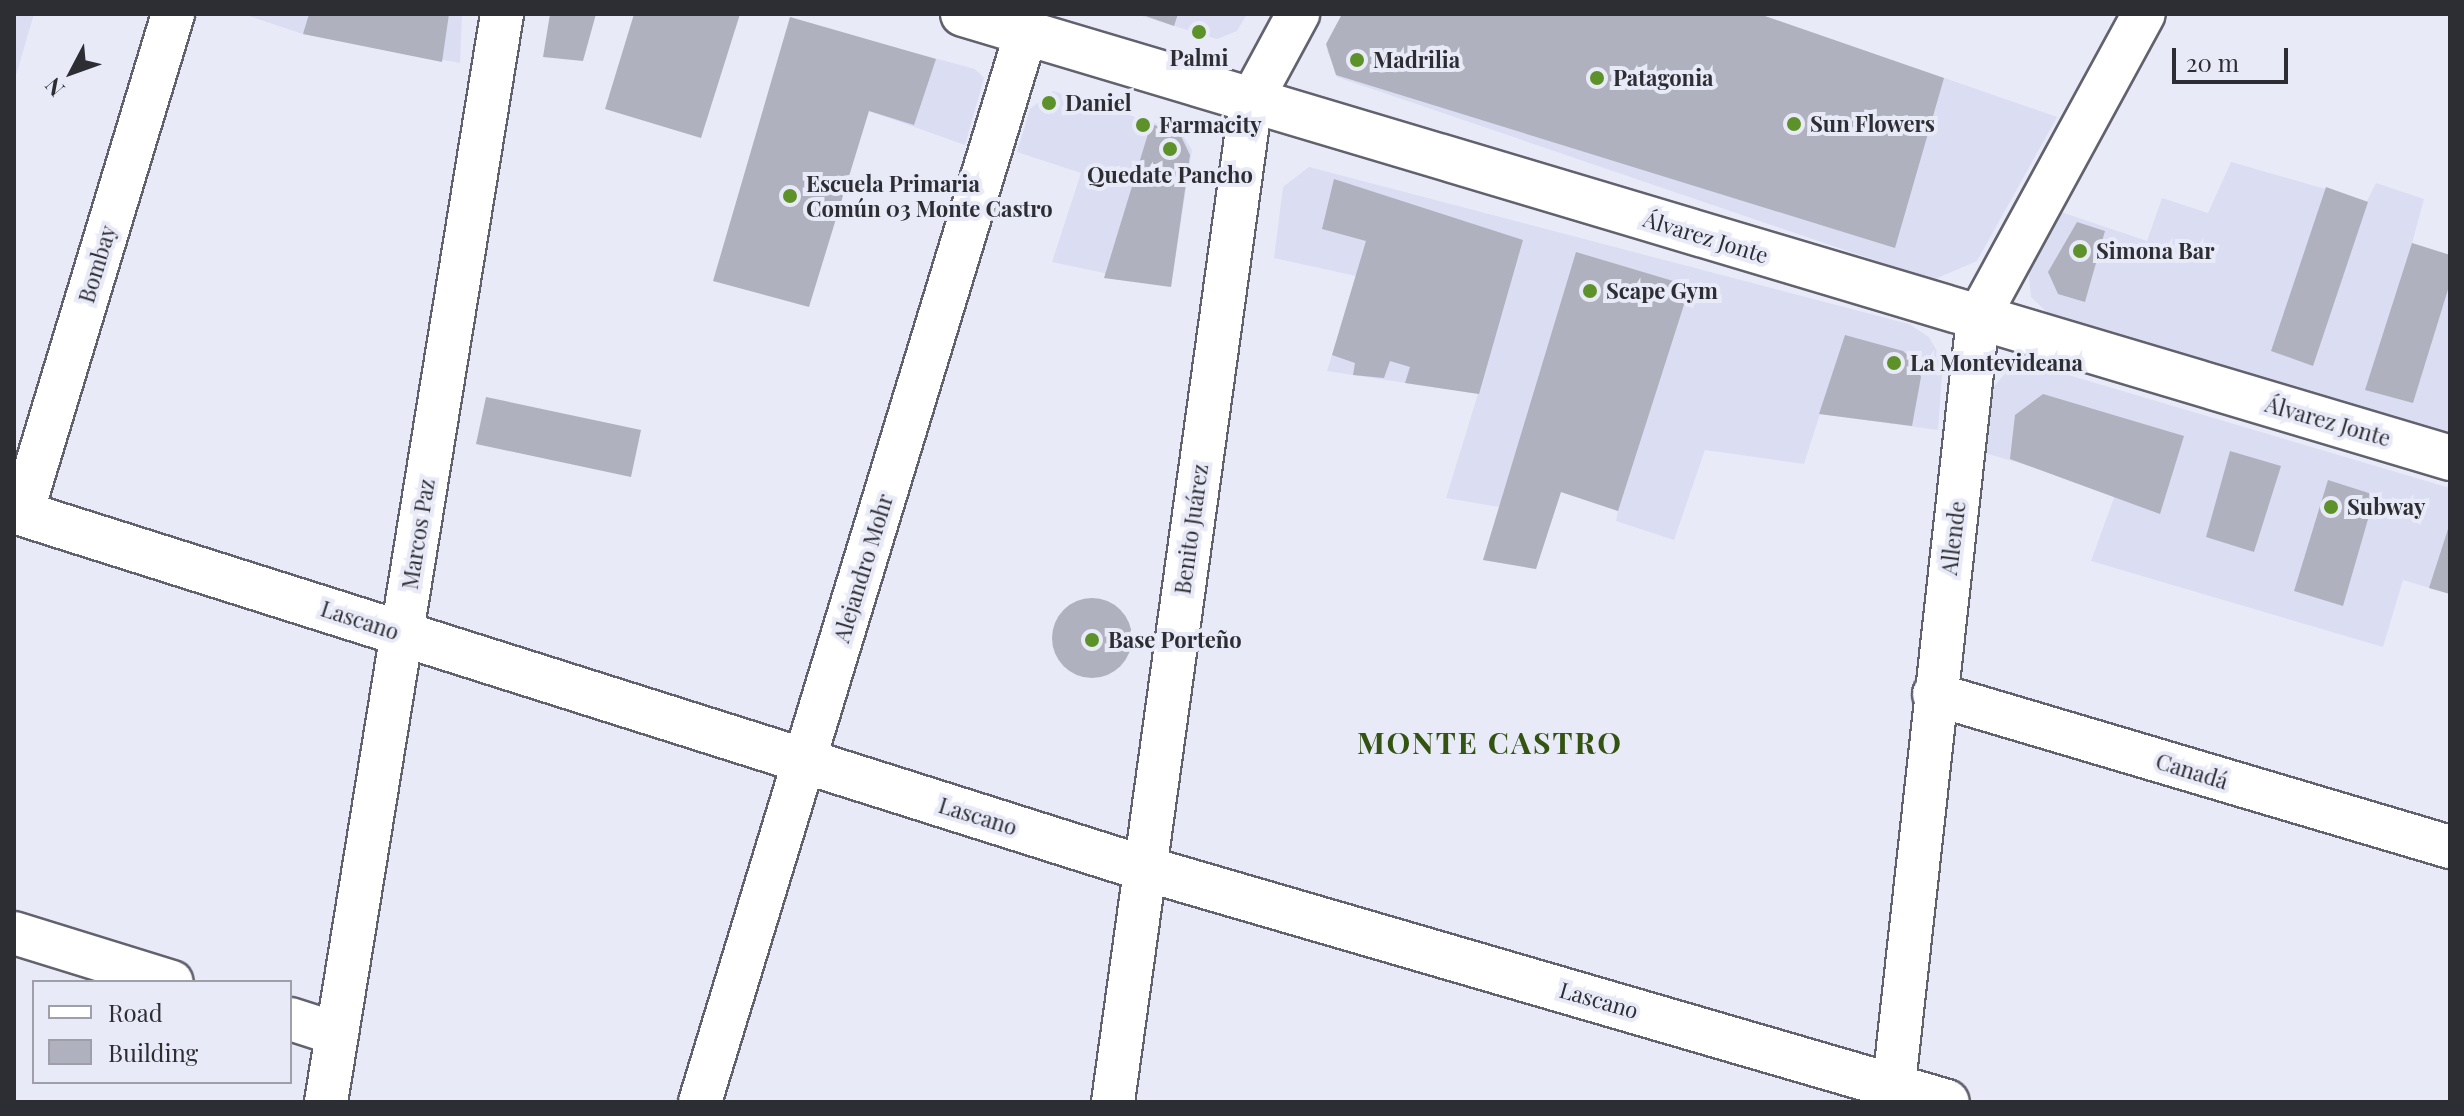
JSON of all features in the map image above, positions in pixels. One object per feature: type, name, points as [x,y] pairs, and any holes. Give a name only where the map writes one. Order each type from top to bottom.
[{"type":"street","name":"Bombay","points":[[18,512],[173,14]]},
{"type":"street","name":"Marcos Paz","points":[[326,1102],[502,14]]},
{"type":"street","name":"Álvarez Jonte","points":[[963,14],[2450,458]]},
{"type":"street","name":"Benito Juárez","points":[[1113,1102],[1251,101],[1298,14]]},
{"type":"street","name":"Allende","points":[[1893,1094],[1934,694],[1978,318],[2144,14]]},
{"type":"street","name":"Alejandro Mohr","points":[[700,1102],[1026,33]]},
{"type":"street","name":"Lascano","points":[[18,512],[1143,868],[1893,1094],[1947,1102]]},
{"type":"street","name":"Canadá","points":[[1934,694],[2450,847]]},
{"type":"street","points":[[14,933],[166,980]]},
{"type":"street","points":[[292,1020],[337,1034]]},
{"type":"shaded area","points":[[14,14],[34,14],[14,82]]},
{"type":"shaded area","points":[[243,14],[462,14],[460,63],[303,34]]},
{"type":"shaded area","points":[[1135,14],[1247,14],[1237,31],[1217,39]]},
{"type":"shaded area","points":[[1345,14],[1759,14],[2057,117],[1977,261],[1933,280],[1337,77],[1327,50]]},
{"type":"shaded area","points":[[889,46],[975,69],[984,78],[965,145],[869,111]]},
{"type":"shaded area","points":[[1053,91],[1180,131],[1192,150],[1171,287],[1052,262],[1081,173],[1017,152],[1030,109]]},
{"type":"shaded area","points":[[2231,162],[2367,201],[2376,183],[2424,199],[2412,243],[2450,255],[2450,439],[2054,319],[2031,297],[2028,267],[2058,211],[2147,241],[2162,198],[2208,213]]},
{"type":"shaded area","points":[[1309,167],[1909,324],[1929,337],[1943,362],[1938,430],[1820,414],[1804,464],[1705,450],[1674,540],[1616,521],[1618,511],[1561,492],[1536,569],[1483,560],[1499,507],[1446,498],[1478,394],[1327,371],[1356,276],[1274,258],[1283,187]]},
{"type":"shaded area","points":[[2028,363],[2450,488],[2450,594],[2403,580],[2383,647],[2091,561],[2116,492],[1982,452],[1992,389],[2008,370]]},
{"type":"building","points":[[309,14],[449,14],[442,62],[303,34]]},
{"type":"building","points":[[550,14],[596,14],[583,61],[543,57]]},
{"type":"building","points":[[634,14],[740,14],[701,138],[605,109]]},
{"type":"building","points":[[1140,14],[1178,14],[1174,26]]},
{"type":"building","points":[[1342,14],[1759,14],[1944,78],[1895,248],[1336,75],[1326,44]]},
{"type":"building","name":"Escuela Primaria Común 03 Monte Castro","points":[[790,17],[936,59],[914,125],[869,111],[809,307],[713,281]]},
{"type":"building","points":[[1151,124],[1180,134],[1190,155],[1171,287],[1104,278]]},
{"type":"building","points":[[1334,179],[1523,240],[1479,394],[1405,383],[1410,367],[1390,361],[1384,378],[1353,375],[1355,363],[1332,355],[1366,241],[1322,229]]},
{"type":"building","points":[[2326,187],[2368,202],[2313,366],[2271,351]]},
{"type":"building","name":"Simona Bar","points":[[2077,222],[2105,231],[2085,302],[2058,294],[2048,272]]},
{"type":"building","points":[[2412,243],[2450,255],[2450,283],[2413,403],[2365,390]]},
{"type":"building","points":[[1576,252],[1690,286],[1618,511],[1561,492],[1536,569],[1483,560]]},
{"type":"building","points":[[1845,335],[1903,351],[1915,362],[1921,377],[1912,426],[1819,414]]},
{"type":"building","points":[[2043,394],[2184,436],[2160,514],[2010,459],[2015,415]]},
{"type":"building","points":[[486,397],[641,430],[631,477],[476,444]]},
{"type":"building","points":[[2230,451],[2281,466],[2254,552],[2206,537]]},
{"type":"building","points":[[2328,480],[2375,495],[2343,606],[2294,591]]},
{"type":"building","points":[[2450,526],[2450,594],[2429,588]]},
{"type":"building","name":"Base Porteño","points":[[1092,598],[1107,601],[1120,610],[1129,623],[1132,638],[1129,653],[1120,666],[1107,675],[1092,678],[1077,675],[1064,666],[1055,653],[1052,638],[1055,623],[1064,610],[1077,601]]},
{"type":"place","name":"Palmi","points":[[1199,32]]},
{"type":"place","name":"Madrilia","points":[[1357,60]]},
{"type":"place","name":"Patagonia","points":[[1597,78]]},
{"type":"place","name":"Daniel","points":[[1049,103]]},
{"type":"place","name":"Sun Flowers","points":[[1794,124]]},
{"type":"place","name":"Farmacity","points":[[1143,125]]},
{"type":"place","name":"Quedate Pancho","points":[[1170,149]]},
{"type":"place","name":"Escuela Primaria Común 03 Monte Castro","points":[[790,196]]},
{"type":"place","name":"Simona Bar","points":[[2080,251]]},
{"type":"place","name":"Scape Gym","points":[[1590,291]]},
{"type":"place","name":"La Montevideana","points":[[1894,363]]},
{"type":"place","name":"Subway","points":[[2331,507]]},
{"type":"place","name":"Base Porteño","points":[[1092,640]]},
{"type":"district","name":"MONTE CASTRO","points":[[1490,742]]}]
